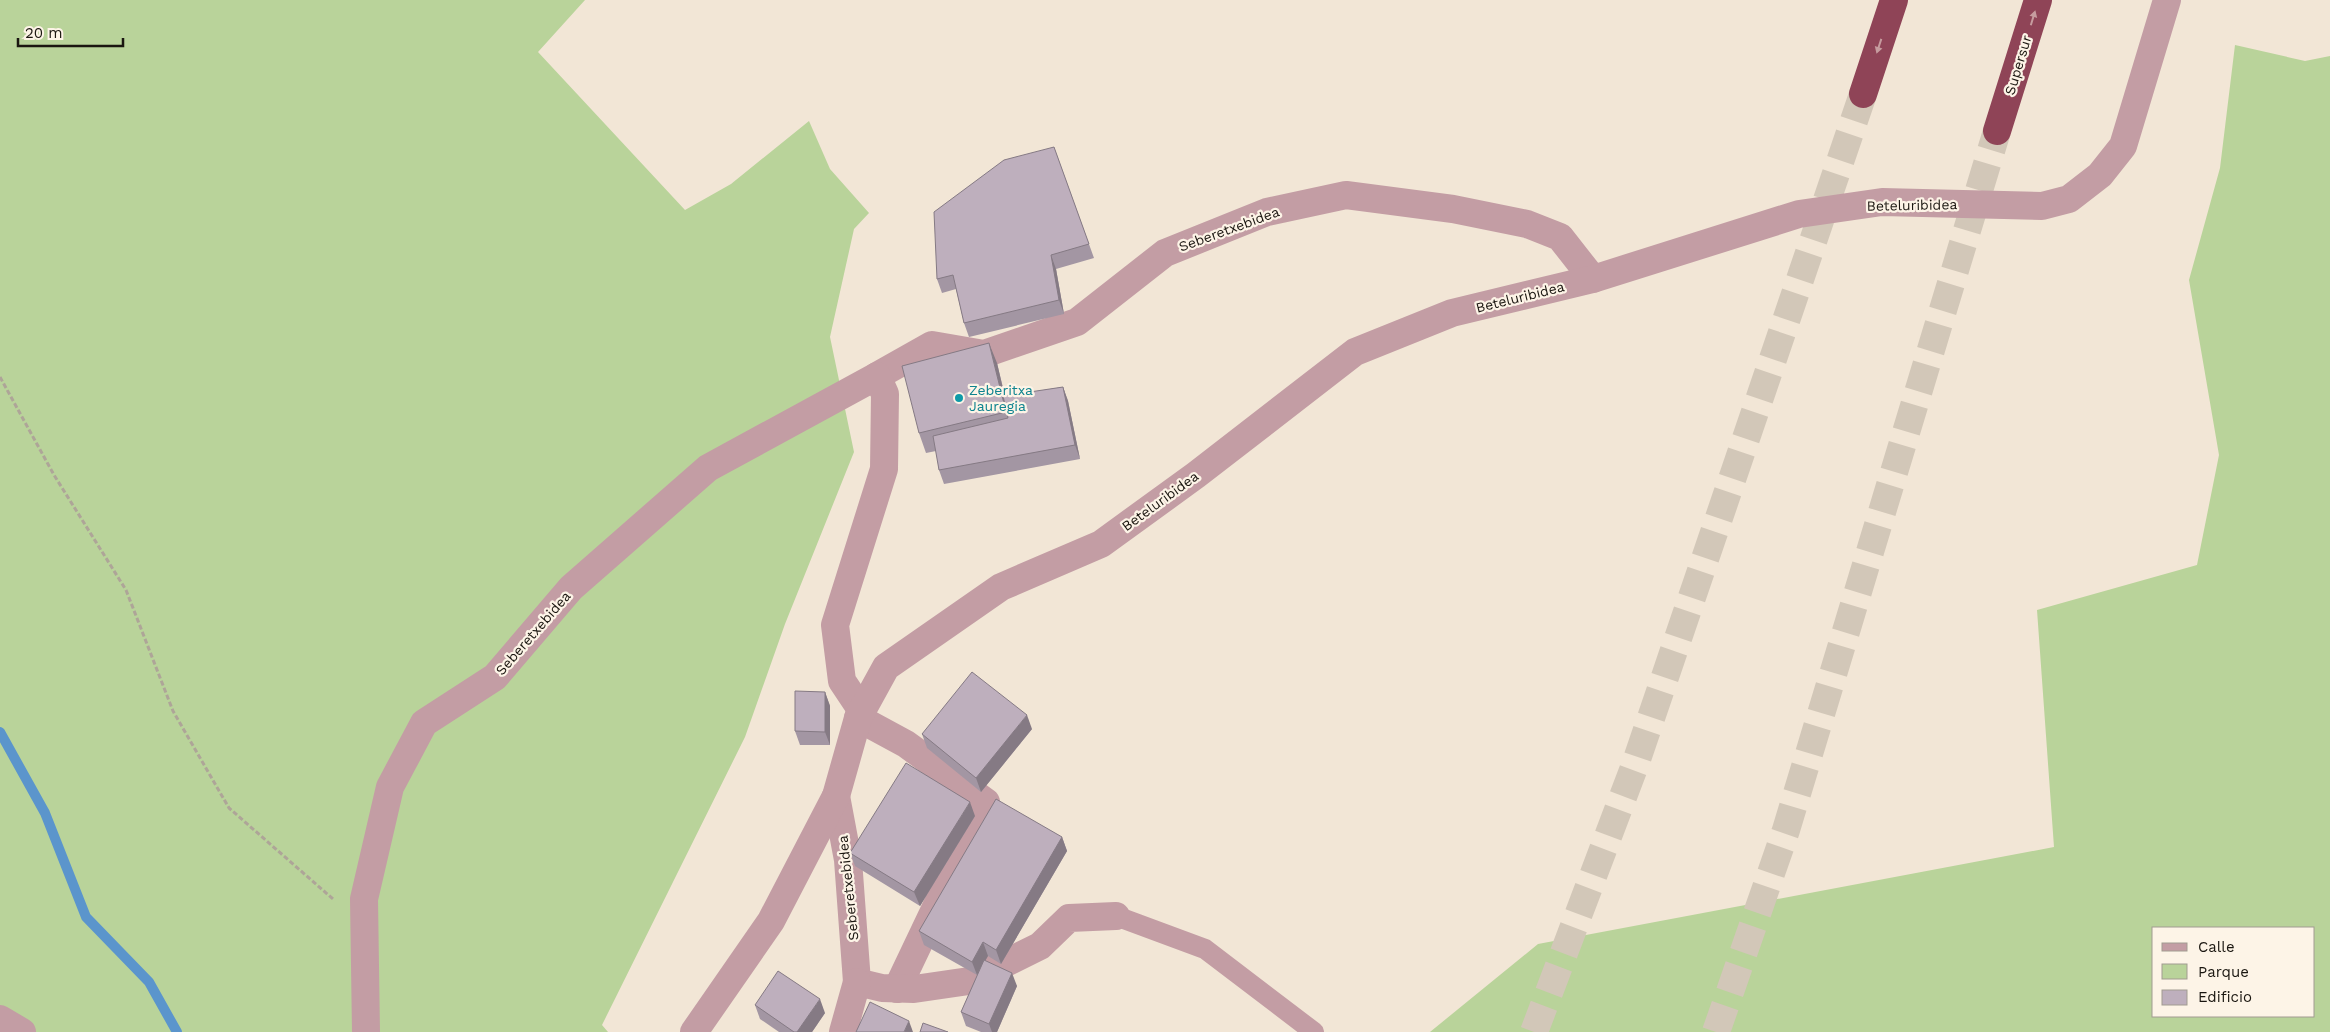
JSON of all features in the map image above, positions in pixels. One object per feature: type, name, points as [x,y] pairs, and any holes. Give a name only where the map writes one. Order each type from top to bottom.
[{"type":"highway","points":[[1863,94],[1894,0]]},
{"type":"highway","name":"Supersur","points":[[1997,131],[2038,0]]},
{"type":"street","name":"Beteluribidea","points":[[860,715],[886,667],[1001,587],[1101,544],[1196,475],[1355,352],[1452,313],[1592,279],[1799,214],[1882,202],[2042,206],[2069,199],[2100,175],[2123,146],[2167,0]]},
{"type":"street","name":"Seberetxebidea","points":[[366,1032],[364,899],[390,787],[424,723],[495,677],[571,588],[708,468],[932,345],[984,354],[1077,322],[1165,253],[1267,212],[1346,195],[1453,209],[1527,224],[1560,237],[1592,279]]},
{"type":"street","points":[[877,376],[885,394],[884,469],[834,625],[842,682],[860,715],[906,744],[986,802],[897,988]]},
{"type":"street","name":"Seberetxebidea","points":[[694,1032],[771,921],[836,796],[860,715]]},
{"type":"street","name":"Seberetxebidea","points":[[836,796],[848,860],[857,982],[843,1032]]},
{"type":"street","points":[[857,982],[882,988],[914,989],[969,981],[1040,946],[1069,918],[1116,916]]},
{"type":"street","points":[[0,1019],[22,1032]]},
{"type":"lane","points":[[1116,916],[1205,949],[1314,1032]]},
{"type":"path","points":[[0,377],[54,475],[126,590],[174,710],[229,808],[364,927]]},
{"type":"green space","points":[[0,0],[585,0],[538,52],[685,210],[731,184],[809,121],[830,169],[869,213],[854,229],[830,337],[854,452],[785,624],[745,737],[602,1025],[608,1032],[0,1032]]},
{"type":"green space","points":[[2235,45],[2305,61],[2330,56],[2330,1032],[1430,1032],[1538,944],[2054,847],[2037,610],[2197,565],[2219,455],[2189,280],[2220,168]]},
{"type":"building","points":[[1054,147],[1089,244],[1051,255],[1059,300],[964,323],[953,275],[937,279],[934,212],[1004,160]]},
{"type":"building","name":"Zeberitxa Jauregia","points":[[989,343],[1006,412],[919,433],[902,366]]},
{"type":"building","points":[[1063,387],[1075,445],[939,470],[933,436],[1008,418],[1003,396]]},
{"type":"building","points":[[972,672],[1027,715],[976,778],[922,734]]},
{"type":"building","points":[[795,691],[825,692],[825,732],[795,731]]},
{"type":"building","points":[[906,763],[970,802],[914,892],[850,853]]},
{"type":"building","points":[[996,799],[1062,837],[996,950],[983,942],[972,962],[919,931]]},
{"type":"building","points":[[984,960],[1012,973],[989,1024],[961,1012]]},
{"type":"building","points":[[778,971],[820,999],[797,1032],[794,1032],[755,1005]]},
{"type":"building","points":[[870,1002],[909,1021],[904,1032],[856,1032]]},
{"type":"building","points":[[923,1023],[948,1032],[920,1032]]},
{"type":"waterway","points":[[0,732],[45,813],[86,917],[149,982],[177,1032]]},
{"type":"tunnel","points":[[1534,1032],[1635,765],[1863,94]]},
{"type":"tunnel","points":[[1716,1032],[1786,830],[1997,131]]},
{"type":"place","name":"Zeberitxa Jauregia","points":[[959,398]]}]
